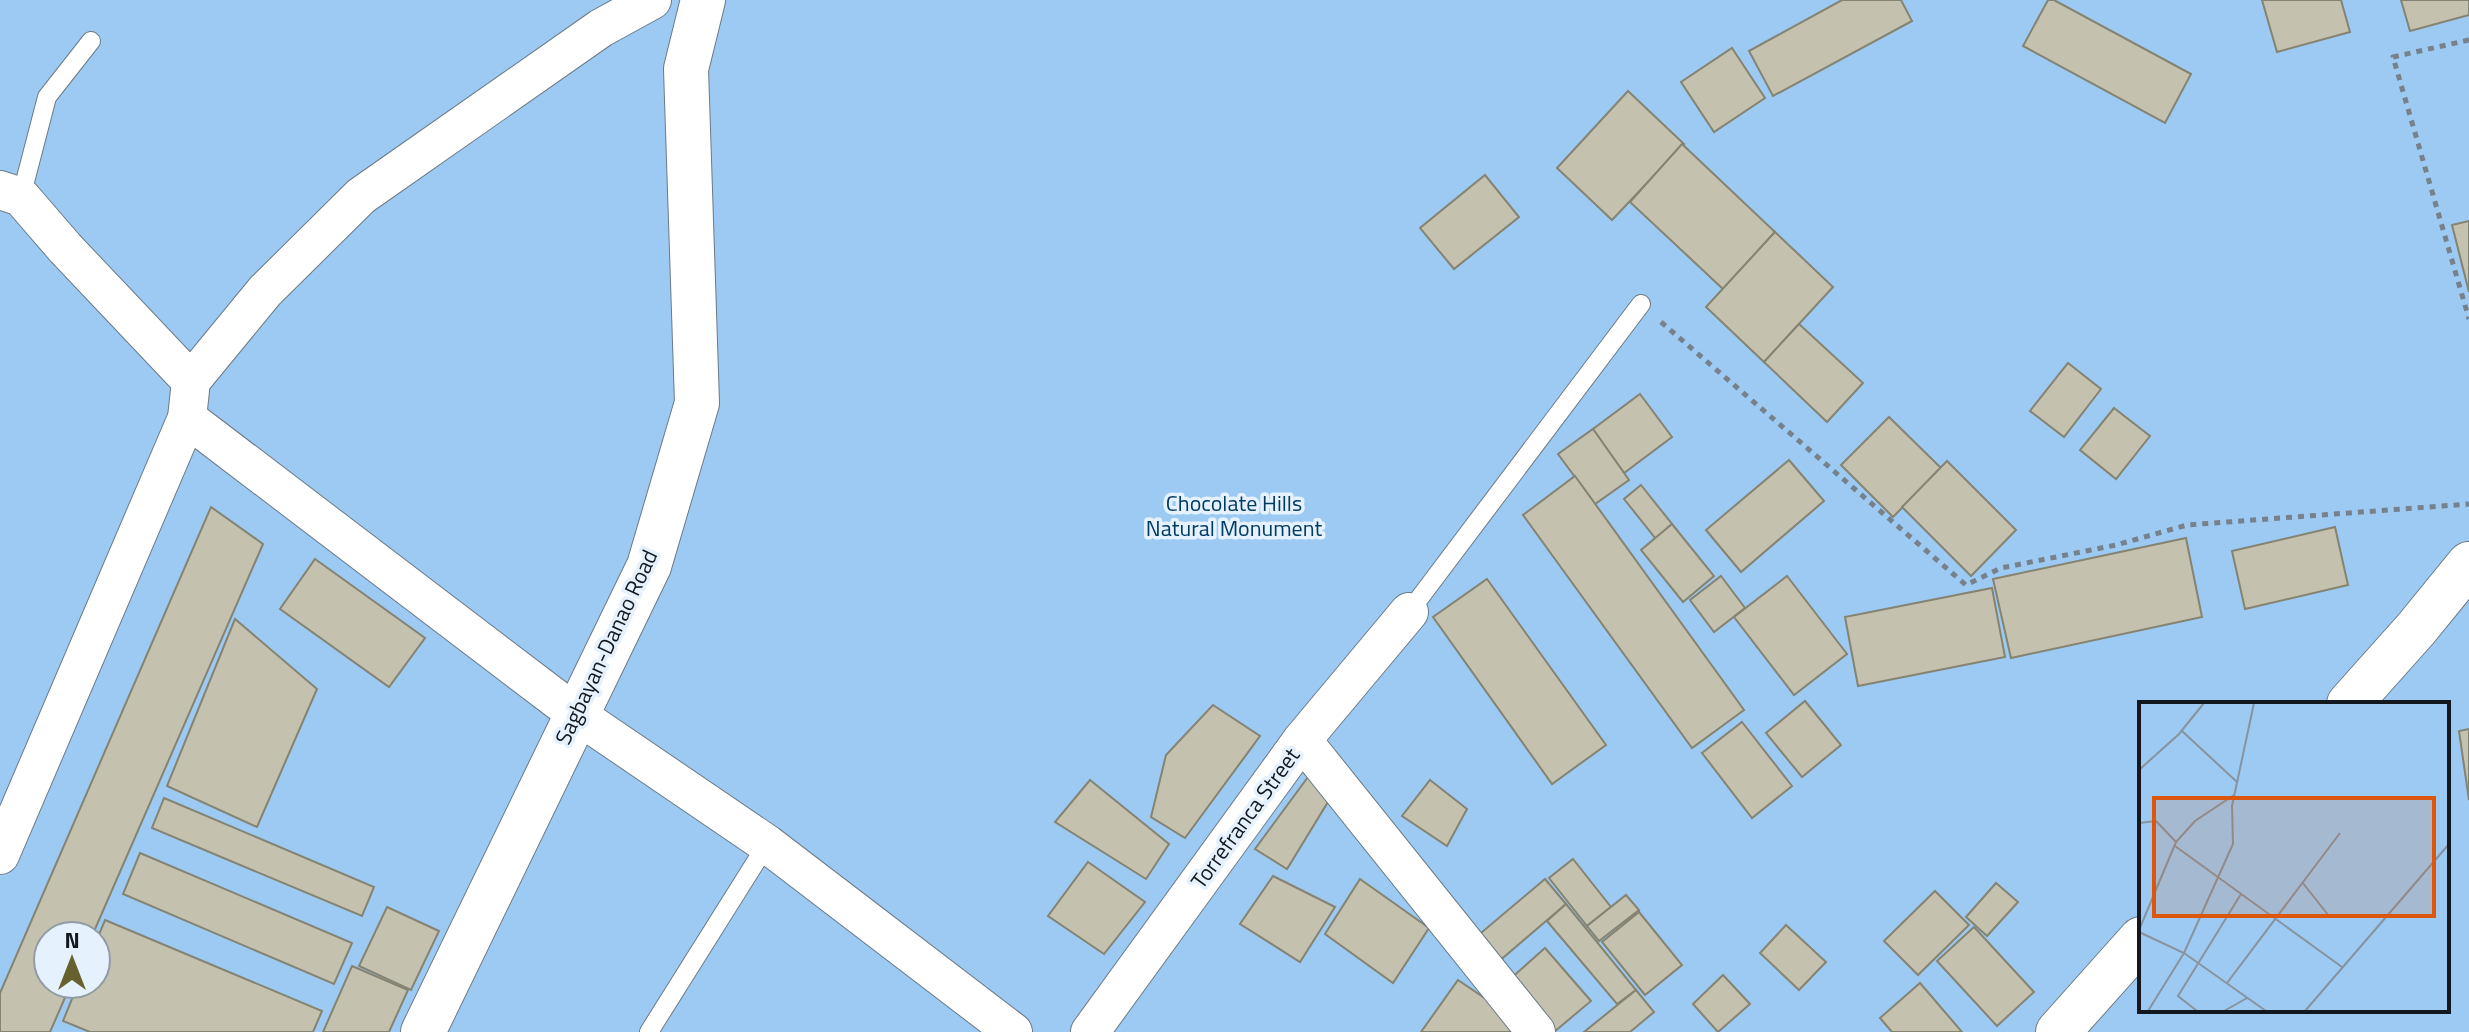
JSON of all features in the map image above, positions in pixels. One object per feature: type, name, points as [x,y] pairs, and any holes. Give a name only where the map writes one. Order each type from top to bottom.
[{"type":"main road","name":"Sagbayan-Danao Road","points":[[423,1032],[649,566],[697,403],[686,69],[703,0]]},
{"type":"main road","points":[[2351,702],[2469,564]]},
{"type":"main road","points":[[2058,1032],[2139,941]]},
{"type":"street","points":[[0,855],[189,399],[265,291],[361,196],[601,28],[652,0]]},
{"type":"street","points":[[10,194],[65,248],[189,399],[576,714],[767,844],[1013,1032]]},
{"type":"street","name":"Torrefranca Street","points":[[1090,1032],[1302,740],[1409,612]]},
{"type":"street","points":[[1302,740],[1536,1032]]},
{"type":"lane","points":[[10,194],[47,97],[91,41]]},
{"type":"lane","points":[[1409,612],[1641,304]]},
{"type":"lane","points":[[649,1032],[767,844]]},
{"type":"path","points":[[2469,40],[2393,57],[2469,319]]},
{"type":"path","points":[[1641,304],[1966,585],[2001,568],[2116,545],[2187,525],[2469,504]]},
{"type":"green space","name":"Chocolate Hills Natural Monument","points":[[0,0],[2469,0],[2469,1032],[0,1032]]},
{"type":"building","points":[[1842,0],[1901,0],[1912,21],[1773,96],[1749,51]]},
{"type":"building","points":[[2048,0],[2054,0],[2191,74],[2165,123],[2023,46]]},
{"type":"building","points":[[2262,0],[2341,0],[2350,32],[2277,52]]},
{"type":"building","points":[[2401,0],[2469,0],[2469,15],[2410,31]]},
{"type":"building","points":[[1732,48],[1765,98],[1714,132],[1681,82]]},
{"type":"building","points":[[1628,91],[1684,144],[1612,220],[1557,168]]},
{"type":"building","points":[[1682,144],[1775,232],[1723,289],[1630,202]]},
{"type":"building","points":[[1485,175],[1519,217],[1454,269],[1420,228]]},
{"type":"building","points":[[2469,221],[2469,292],[2452,225]]},
{"type":"building","points":[[1775,232],[1833,287],[1764,362],[1706,307]]},
{"type":"building","points":[[1799,324],[1863,383],[1827,422],[1764,362]]},
{"type":"building","points":[[2068,363],[2101,389],[2064,437],[2030,411]]},
{"type":"building","points":[[1640,394],[1672,437],[1624,473],[1593,429]]},
{"type":"building","points":[[2114,408],[2150,436],[2116,479],[2080,450]]},
{"type":"building","points":[[1889,417],[1941,468],[1893,517],[1841,465]]},
{"type":"building","points":[[1593,429],[1629,480],[1595,504],[1558,454]]},
{"type":"building","points":[[1789,460],[1824,501],[1741,572],[1706,530]]},
{"type":"building","points":[[1947,461],[2016,530],[1971,576],[1902,507]]},
{"type":"building","points":[[1575,476],[1744,710],[1692,748],[1523,515]]},
{"type":"building","points":[[1641,485],[1672,524],[1656,539],[1624,499]]},
{"type":"building","points":[[211,507],[263,544],[99,920],[32,920],[32,1000],[64,1000],[50,1032],[0,1032],[0,993]]},
{"type":"building","points":[[1672,524],[1714,576],[1683,602],[1641,550]]},
{"type":"building","points":[[2335,527],[2348,585],[2245,609],[2232,551]]},
{"type":"building","points":[[2186,538],[2202,617],[2011,658],[1993,579]]},
{"type":"building","points":[[315,559],[425,638],[389,687],[280,609]]},
{"type":"building","points":[[1721,576],[1745,608],[1714,632],[1690,600]]},
{"type":"building","points":[[1787,576],[1847,654],[1794,695],[1734,617]]},
{"type":"building","points":[[1487,579],[1606,745],[1552,784],[1433,617]]},
{"type":"building","points":[[1992,588],[2005,657],[1858,686],[1845,617]]},
{"type":"building","points":[[235,619],[317,689],[257,827],[167,786]]},
{"type":"building","points":[[1805,701],[1841,745],[1802,777],[1766,733]]},
{"type":"building","points":[[1213,705],[1260,736],[1185,838],[1151,817],[1166,755]]},
{"type":"building","points":[[1742,722],[1792,786],[1752,818],[1702,753]]},
{"type":"building","points":[[2469,729],[2469,800],[2459,731]]},
{"type":"building","points":[[1308,777],[1334,792],[1287,869],[1255,849]]},
{"type":"building","points":[[1090,780],[1169,844],[1146,879],[1055,822]]},
{"type":"building","points":[[1430,780],[1467,809],[1447,846],[1402,816]]},
{"type":"building","points":[[164,798],[374,887],[362,916],[152,828]]},
{"type":"building","points":[[140,853],[352,943],[334,984],[123,894]]},
{"type":"building","points":[[1573,859],[1611,907],[1587,926],[1549,878]]},
{"type":"building","points":[[1088,862],[1145,902],[1104,954],[1048,916]]},
{"type":"building","points":[[1273,876],[1335,907],[1300,962],[1240,924]]},
{"type":"building","points":[[1360,879],[1429,928],[1393,983],[1325,934]]},
{"type":"building","points":[[1545,879],[1566,904],[1491,968],[1469,943]]},
{"type":"building","points":[[1996,883],[2018,902],[1987,936],[1966,917]]},
{"type":"building","points":[[1935,891],[1969,925],[1918,975],[1884,941]]},
{"type":"building","points":[[1626,895],[1639,910],[1599,941],[1587,926]]},
{"type":"building","points":[[1566,904],[1636,990],[1617,1004],[1547,921]]},
{"type":"building","points":[[387,907],[439,931],[411,990],[359,966]]},
{"type":"building","points":[[1639,912],[1682,965],[1645,995],[1602,942]]},
{"type":"building","points":[[112,923],[322,1011],[313,1032],[90,1032],[63,1021],[72,1000],[112,1000]]},
{"type":"building","points":[[1786,925],[1826,962],[1799,990],[1760,953]]},
{"type":"building","points":[[1974,927],[2034,992],[1997,1026],[1937,961]]},
{"type":"building","points":[[1545,948],[1591,1001],[1554,1032],[1509,980]]},
{"type":"building","points":[[352,966],[408,990],[389,1032],[323,1032]]},
{"type":"building","points":[[1723,975],[1750,1004],[1718,1032],[1693,1004]]},
{"type":"building","points":[[1458,980],[1523,1024],[1517,1032],[1421,1032]]},
{"type":"building","points":[[1920,983],[1962,1032],[1892,1032],[1880,1018]]},
{"type":"building","points":[[1636,990],[1654,1012],[1630,1032],[1584,1032]]}]
